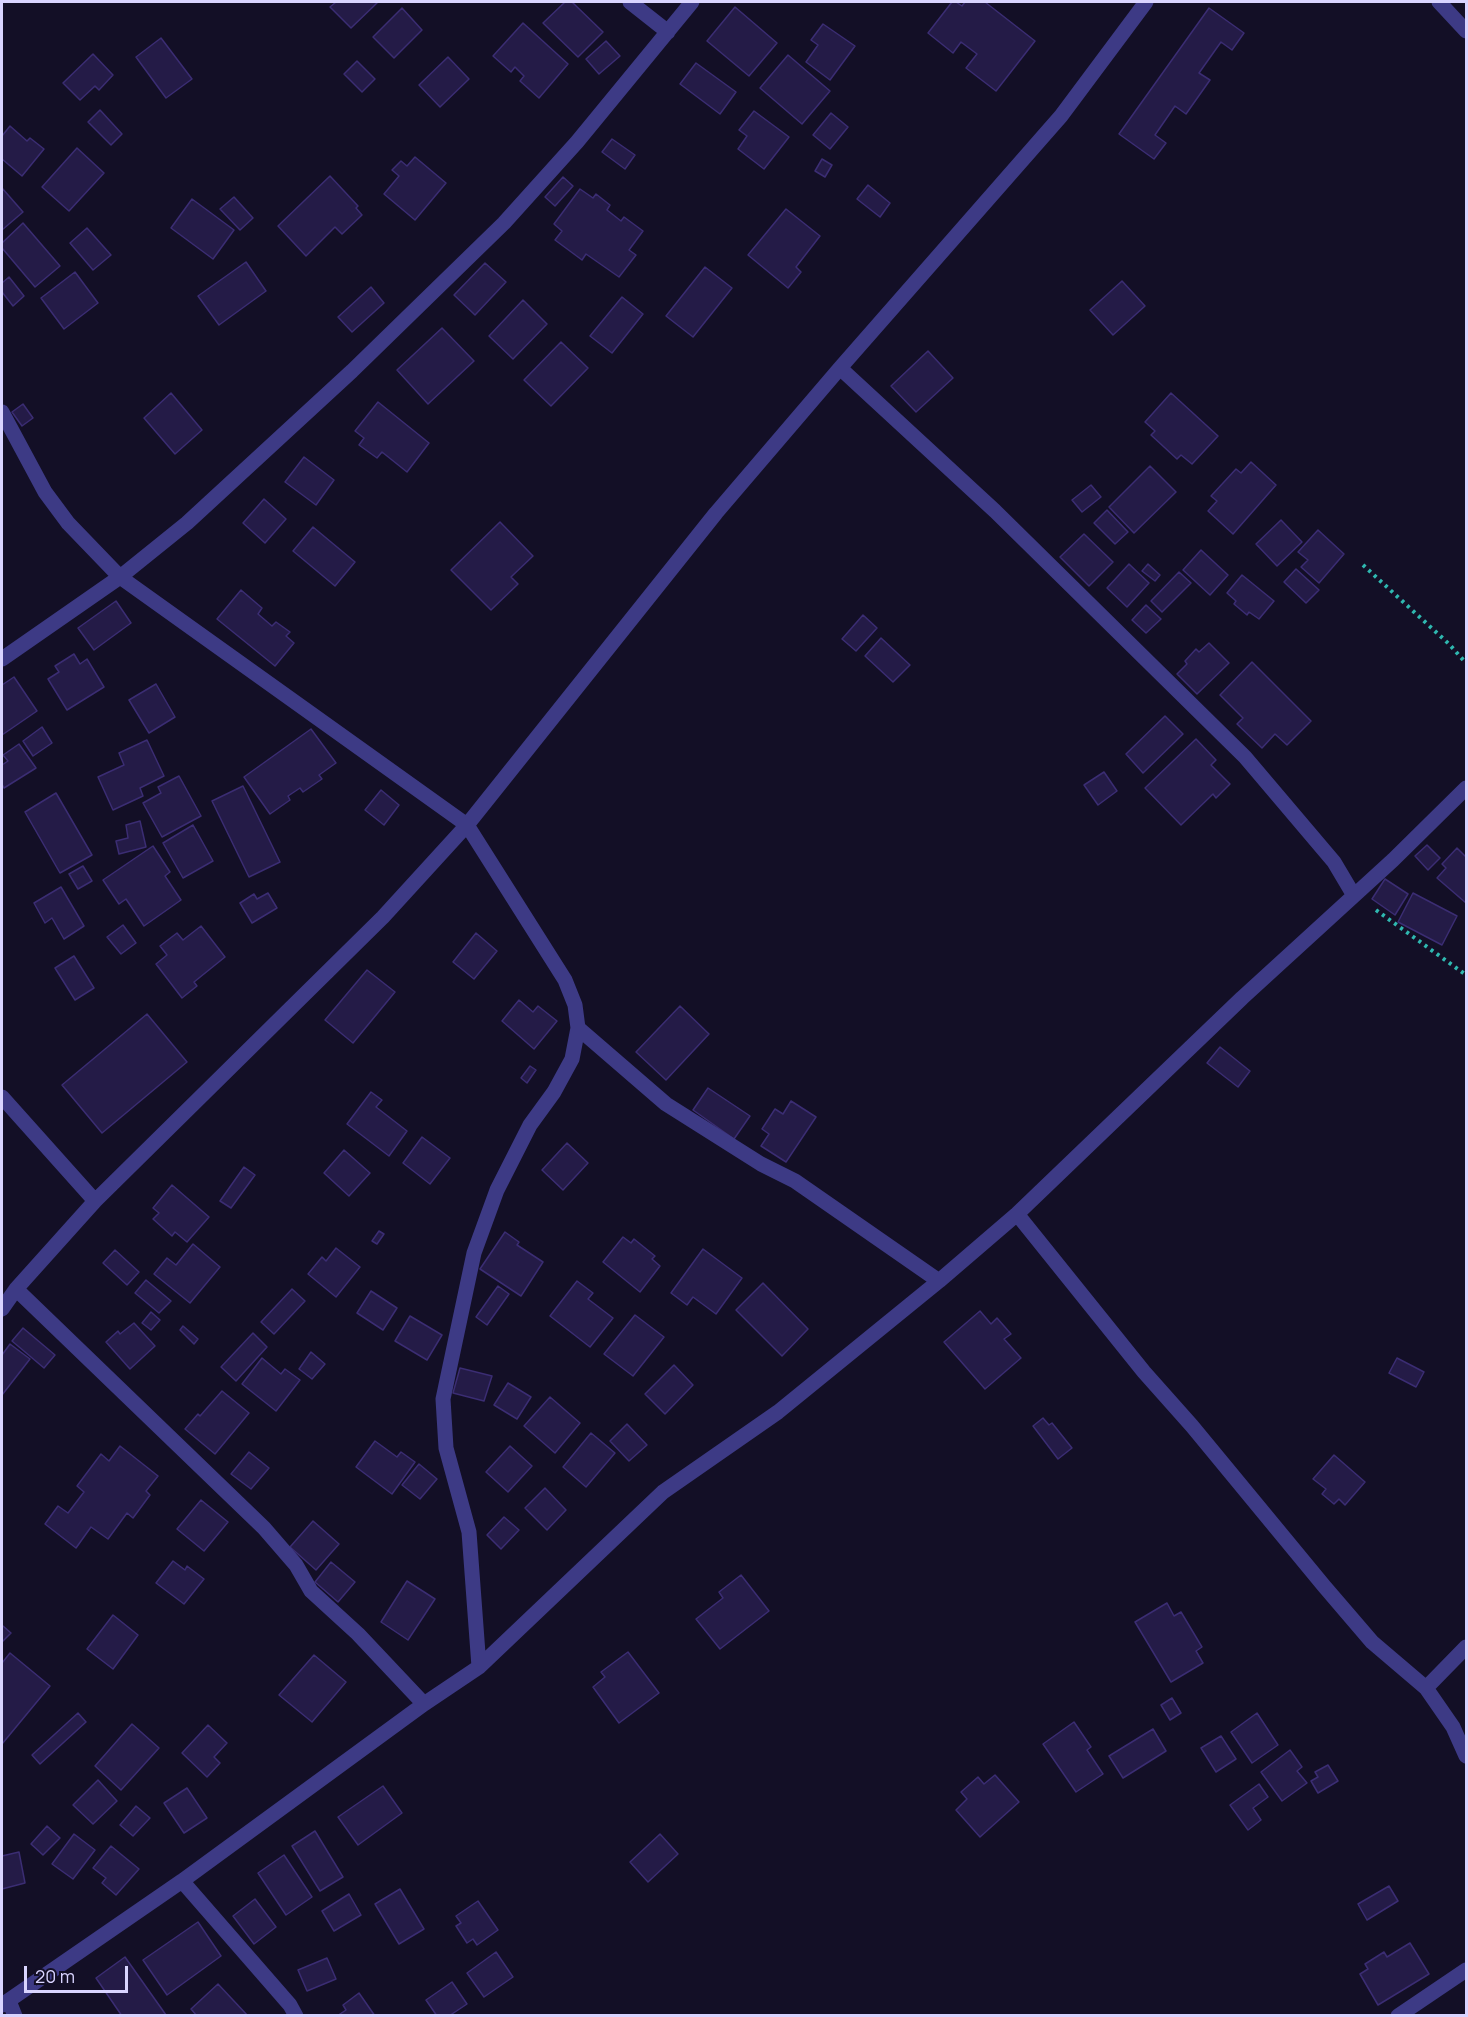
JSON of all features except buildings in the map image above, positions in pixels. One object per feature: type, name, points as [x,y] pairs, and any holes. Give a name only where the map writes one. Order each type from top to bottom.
[{"type":"street","points":[[630,2],[668,32]]},
{"type":"street","points":[[2,659],[120,577],[187,523],[335,387],[504,223],[577,142],[692,2]]},
{"type":"street","points":[[2,1309],[16,1289],[95,1202],[383,917],[467,825],[657,585],[840,368],[1060,116],[1146,2]]},
{"type":"street","points":[[1439,2],[1467,31]]},
{"type":"street","points":[[840,368],[995,511],[1245,757],[1334,862],[1353,894]]},
{"type":"street","points":[[2,412],[45,492],[68,524],[120,577],[467,825],[565,980],[575,1005],[579,1028],[572,1059],[554,1092],[530,1125],[498,1190],[474,1254],[442,1399],[446,1448],[469,1532],[479,1667]]},
{"type":"street","points":[[15,2016],[5,2003],[182,1881],[424,1704],[479,1667],[663,1492],[778,1412],[939,1281],[1017,1214],[1242,998],[1353,894],[1393,860],[1467,788]]},
{"type":"street","points":[[579,1028],[666,1104],[761,1164],[795,1181],[939,1281]]},
{"type":"street","points":[[2,1097],[95,1202]]},
{"type":"street","points":[[1017,1214],[1144,1372],[1192,1426],[1344,1610],[1372,1642],[1426,1688],[1453,1727],[1467,1756]]},
{"type":"street","points":[[16,1289],[264,1528],[296,1565],[311,1591],[358,1634],[424,1704]]},
{"type":"street","points":[[1426,1688],[1467,1647]]},
{"type":"street","points":[[182,1881],[290,2005],[296,2016]]},
{"type":"street","points":[[1398,2016],[1467,1970]]},
{"type":"path","points":[[1363,565],[1467,663]]},
{"type":"path","points":[[1353,894],[1467,975]]}]
